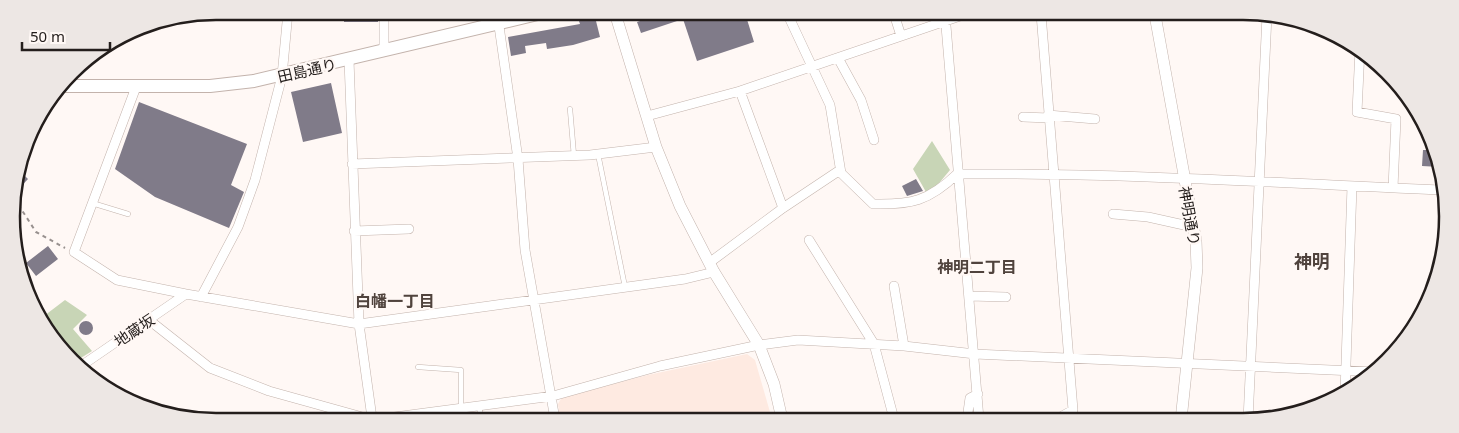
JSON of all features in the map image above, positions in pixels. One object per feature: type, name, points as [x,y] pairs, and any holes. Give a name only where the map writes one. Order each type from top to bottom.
[{"type":"main road","name":"田島通り","points":[[70,86],[210,86],[282,76],[384,52],[491,20]]},
{"type":"street","points":[[201,297],[238,227],[255,180],[282,76],[287,20]]},
{"type":"street","points":[[384,20],[384,52]]},
{"type":"street","points":[[498,20],[518,159],[525,250],[553,396],[555,413]]},
{"type":"street","points":[[617,20],[656,146],[680,206],[712,268],[759,345],[774,384],[781,413]]},
{"type":"street","points":[[790,20],[830,105],[840,170],[873,204],[905,204],[940,191],[957,174],[1184,177],[1437,190]]},
{"type":"street","points":[[896,20],[901,36]]},
{"type":"street","points":[[647,116],[740,91],[901,36],[940,20]]},
{"type":"street","points":[[945,20],[979,413]]},
{"type":"street","points":[[1041,20],[1048,116],[1071,359],[1074,410],[1071,413]]},
{"type":"street","name":"神明通り","points":[[1156,20],[1193,227],[1197,268],[1182,413]]},
{"type":"street","points":[[1248,413],[1267,22]]},
{"type":"street","points":[[838,58],[861,100],[874,140]]},
{"type":"street","points":[[1360,59],[1357,112],[1396,119],[1393,188]]},
{"type":"street","points":[[349,60],[359,324],[371,413]]},
{"type":"street","points":[[136,86],[74,252],[117,280],[201,297],[359,324],[685,279],[712,268],[783,208],[840,170]]},
{"type":"street","points":[[740,91],[783,208]]},
{"type":"street","points":[[1023,117],[1048,116],[1096,119]]},
{"type":"street","points":[[352,164],[574,156],[656,146]]},
{"type":"street","points":[[1345,384],[1352,186]]},
{"type":"street","points":[[1113,214],[1148,218],[1193,227]]},
{"type":"street","points":[[354,231],[409,229]]},
{"type":"street","points":[[810,240],[874,344],[892,413]]},
{"type":"street","points":[[894,286],[904,346]]},
{"type":"street","name":"地蔵坂","points":[[86,363],[186,294]]},
{"type":"street","points":[[969,296],[1006,297]]},
{"type":"street","points":[[149,320],[210,368],[269,391],[348,413]]},
{"type":"street","points":[[424,413],[553,396],[660,366],[759,345],[798,340],[904,346],[975,354],[1363,371]]},
{"type":"street","points":[[969,413],[970,398],[978,394]]},
{"type":"lane","points":[[570,108],[574,156]]},
{"type":"lane","points":[[598,154],[626,288]]},
{"type":"lane","points":[[92,203],[128,214]]},
{"type":"lane","points":[[418,368],[461,370],[460,408]]},
{"type":"lane","points":[[479,406],[480,413]]},
{"type":"path","points":[[20,207],[36,232],[74,252]]},
{"type":"shaded area","points":[[747,354],[755,360],[770,413],[559,413],[558,404],[562,397],[648,375]]},
{"type":"green space","points":[[932,141],[950,170],[935,188],[926,192],[913,169]]},
{"type":"green space","points":[[65,300],[87,315],[73,329],[92,351],[81,358],[69,346],[46,315]]},
{"type":"building","points":[[344,20],[378,20],[378,22],[344,22]]},
{"type":"building","points":[[596,20],[600,37],[573,45],[547,49],[546,43],[525,46],[526,53],[511,56],[508,37],[580,24],[579,21]]},
{"type":"building","points":[[643,20],[680,20],[641,33],[637,22]]},
{"type":"building","points":[[683,20],[747,20],[754,42],[697,61]]},
{"type":"building","points":[[331,83],[342,133],[303,142],[291,92]]},
{"type":"building","points":[[139,102],[247,144],[231,185],[244,192],[229,228],[155,197],[115,169]]},
{"type":"building","points":[[1423,150],[1428,150],[1432,167],[1422,166]]},
{"type":"building","points":[[25,176],[28,179],[23,184]]},
{"type":"building","points":[[916,179],[923,191],[907,196],[902,186]]},
{"type":"building","points":[[48,246],[58,259],[36,276],[26,263]]},
{"type":"building","points":[[86,321],[91,323],[93,328],[91,333],[86,335],[81,333],[79,328],[81,323]]},
{"type":"district","name":"神明","points":[[1312,261]]},
{"type":"district","name":"神明二丁目","points":[[977,267]]},
{"type":"district","name":"白幡一丁目","points":[[395,301]]}]
